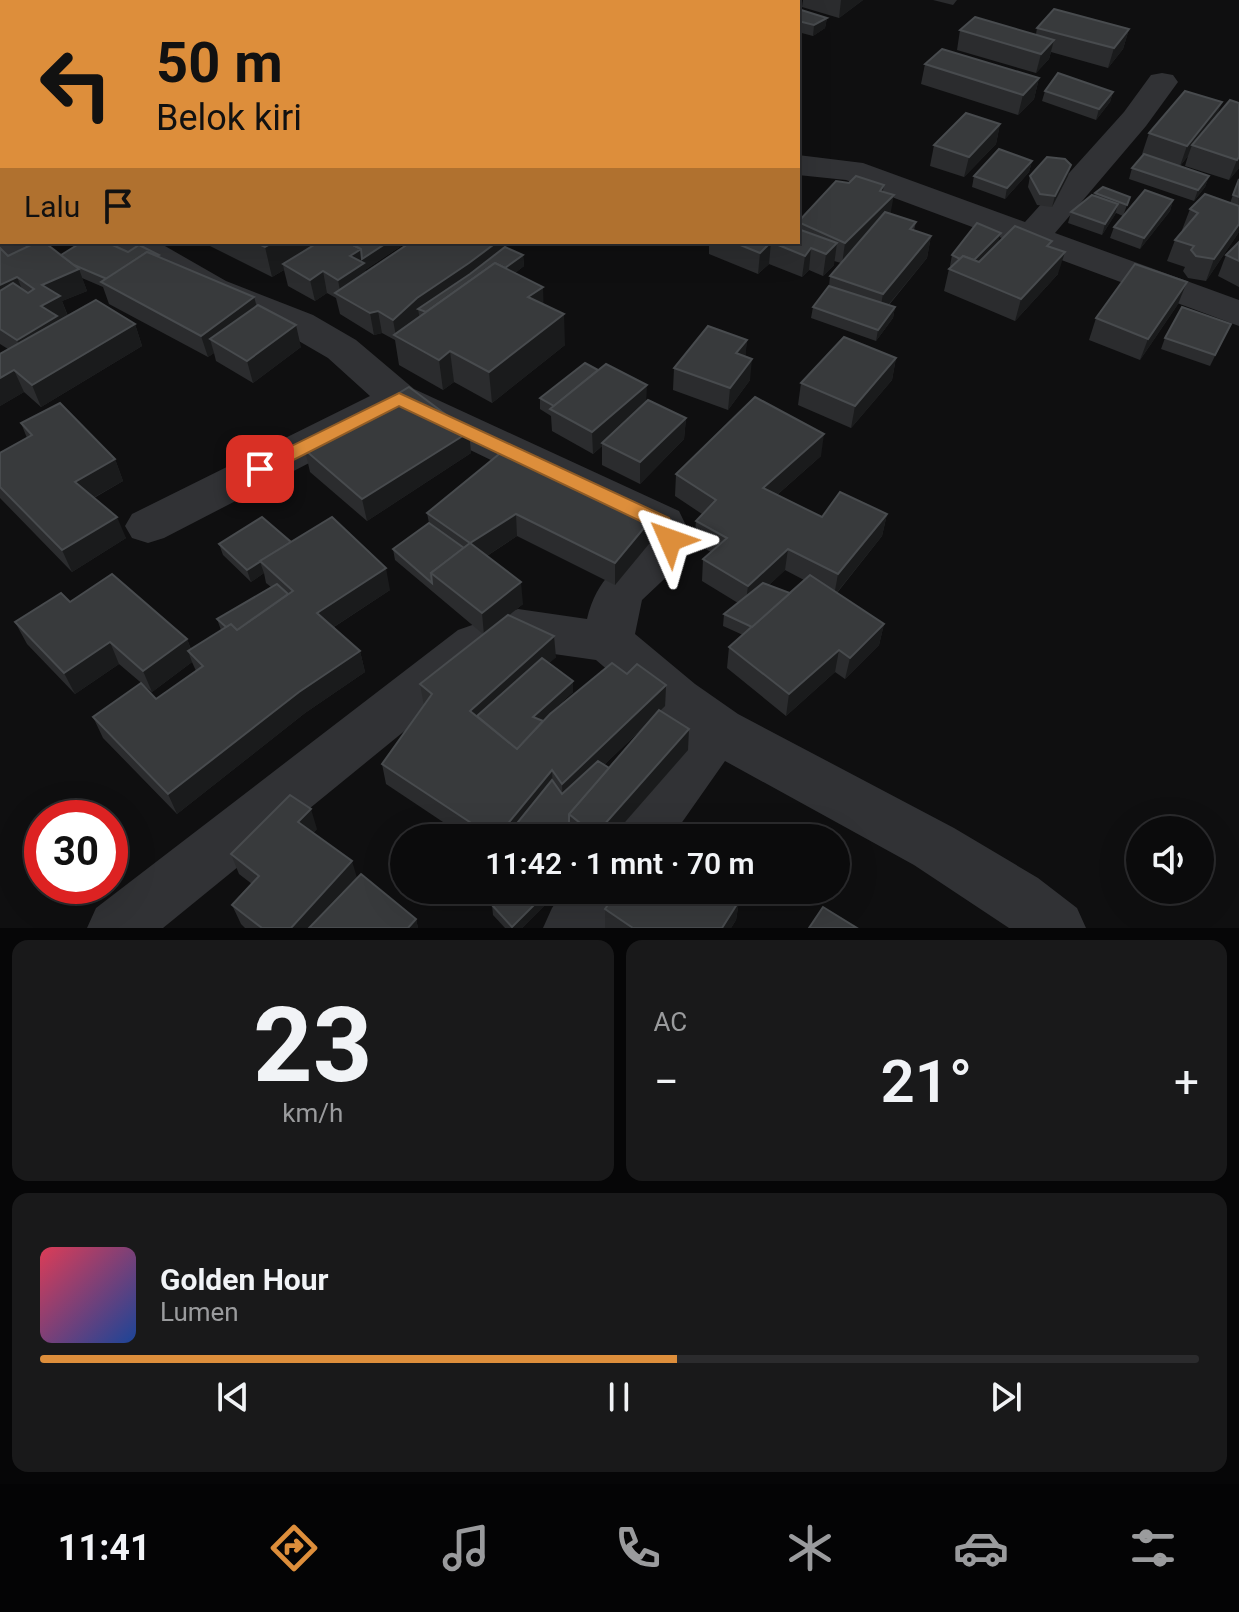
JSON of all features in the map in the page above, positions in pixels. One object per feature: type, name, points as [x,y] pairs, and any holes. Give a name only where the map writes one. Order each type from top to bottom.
[{"type":"street","points":[[1031,238],[1135,119],[1162,82]]},
{"type":"street","points":[[800,165],[851,170],[1239,314]]},
{"type":"street","points":[[0,255],[23,244]]},
{"type":"street","points":[[134,244],[213,289],[299,324],[342,349],[399,399],[663,523],[669,532],[666,549],[625,586],[615,605],[609,642]]},
{"type":"street","points":[[148,526],[399,399]]},
{"type":"street","points":[[117,928],[476,644],[518,629],[609,642],[717,730],[978,871],[1022,899],[1056,928]]},
{"type":"street","points":[[648,824],[717,730]]},
{"type":"street","points":[[573,928],[590,904]]},
{"type":"building","points":[[1054,9],[1129,29],[1114,48],[1037,28]]},
{"type":"building","points":[[800,10],[827,18],[814,25],[800,22]]},
{"type":"building","points":[[975,17],[1054,40],[1041,54],[960,30]]},
{"type":"building","points":[[942,49],[1039,78],[1023,95],[925,64]]},
{"type":"building","points":[[1058,73],[1113,92],[1099,109],[1045,91]]},
{"type":"building","points":[[1185,91],[1222,102],[1187,146],[1149,133]]},
{"type":"building","points":[[1230,100],[1239,103],[1237,160],[1192,145]]},
{"type":"building","points":[[966,113],[1000,124],[969,157],[934,145]]},
{"type":"building","points":[[999,149],[1032,161],[1007,188],[974,176]]},
{"type":"building","points":[[1144,154],[1209,176],[1198,190],[1132,168]]},
{"type":"building","points":[[1047,157],[1065,159],[1071,165],[1055,196],[1040,194],[1030,176]]},
{"type":"building","points":[[856,176],[884,185],[880,191],[894,195],[845,243],[800,223],[836,181],[849,183]]},
{"type":"building","points":[[1239,179],[1239,197],[1233,195]]},
{"type":"building","points":[[1103,187],[1130,197],[1127,205],[1095,193]]},
{"type":"building","points":[[1145,190],[1173,200],[1144,238],[1114,227]]},
{"type":"building","points":[[1205,194],[1239,206],[1239,224],[1214,259],[1196,256],[1191,250],[1194,246],[1175,240],[1198,213],[1190,209]]},
{"type":"building","points":[[1092,195],[1118,204],[1105,224],[1071,212]]},
{"type":"building","points":[[885,212],[916,222],[910,229],[931,236],[883,294],[830,276]]},
{"type":"building","points":[[977,223],[1001,233],[974,260],[952,255]]},
{"type":"building","points":[[1015,226],[1052,241],[1047,246],[1065,252],[1021,299],[949,269],[963,256],[979,262]]},
{"type":"building","points":[[800,230],[837,243],[826,254],[811,248],[805,256],[776,244],[800,244]]},
{"type":"building","points":[[1239,242],[1239,261],[1226,255]]},
{"type":"building","points":[[33,244],[47,244],[79,269],[42,285],[60,296],[41,306],[57,316],[17,340],[0,329],[0,291],[13,283],[28,293],[34,289],[17,277],[0,285],[0,248],[8,256]]},
{"type":"building","points":[[79,244],[110,244],[128,252],[139,245],[159,255],[147,252],[107,279],[74,265],[61,255]]},
{"type":"building","points":[[316,244],[351,244],[361,249],[350,256],[364,263],[338,280],[323,271],[310,280],[283,264]]},
{"type":"building","points":[[351,244],[385,244],[362,259],[361,249]]},
{"type":"building","points":[[408,244],[494,244],[417,298],[393,320],[378,311],[370,313],[335,293]]},
{"type":"building","points":[[738,244],[769,244],[760,253]]},
{"type":"building","points":[[505,247],[523,255],[505,268],[495,263],[426,312],[418,309],[470,274]]},
{"type":"building","points":[[147,252],[254,297],[201,336],[101,282]]},
{"type":"building","points":[[495,263],[543,287],[528,297],[564,314],[489,372],[450,351],[439,360],[394,335]]},
{"type":"building","points":[[1135,264],[1187,282],[1148,339],[1096,318]]},
{"type":"building","points":[[829,286],[895,307],[878,330],[813,307]]},
{"type":"building","points":[[96,300],[135,324],[32,385],[14,370],[0,378],[0,354]]},
{"type":"building","points":[[258,305],[296,325],[247,361],[210,339]]},
{"type":"building","points":[[1182,307],[1231,324],[1215,355],[1165,338]]},
{"type":"building","points":[[708,326],[747,340],[736,353],[752,359],[730,388],[674,368]]},
{"type":"building","points":[[844,337],[896,358],[855,406],[801,383]]},
{"type":"building","points":[[585,363],[598,370],[554,406],[540,398]]},
{"type":"building","points":[[606,364],[647,385],[592,432],[550,409]]},
{"type":"building","points":[[409,387],[469,432],[362,499],[305,450]]},
{"type":"building","points":[[755,397],[824,434],[763,488],[822,517],[840,492],[887,514],[838,574],[788,549],[748,586],[703,559],[727,538],[696,521],[716,500],[676,474]]},
{"type":"building","points":[[648,400],[686,418],[640,462],[602,443]]},
{"type":"building","points":[[60,403],[115,459],[75,482],[117,517],[62,550],[0,487],[0,453],[32,435],[21,423]]},
{"type":"building","points":[[509,446],[560,476],[562,474],[653,517],[615,563],[516,514],[470,543],[427,513]]},
{"type":"building","points":[[262,517],[291,542],[247,570],[219,544]]},
{"type":"building","points":[[332,517],[386,568],[317,613],[360,651],[299,692],[168,794],[93,717],[141,683],[156,699],[203,666],[188,651],[231,624],[237,630],[293,591],[260,561]]},
{"type":"building","points":[[429,523],[464,548],[431,573],[432,583],[393,549]]},
{"type":"building","points":[[470,543],[521,582],[482,613],[431,573]]},
{"type":"building","points":[[112,574],[187,639],[143,671],[110,642],[64,673],[15,622],[61,593],[70,602]]},
{"type":"building","points":[[810,575],[884,624],[850,658],[839,650],[789,694],[729,647]]},
{"type":"building","points":[[763,583],[790,593],[752,627],[724,614]]},
{"type":"building","points":[[277,584],[288,594],[237,630],[231,624],[226,627],[217,619]]},
{"type":"building","points":[[508,615],[554,636],[470,711],[517,749],[550,714],[612,663],[627,674],[637,664],[666,685],[562,784],[552,770],[508,824],[473,824],[382,764],[432,694],[420,684]]},
{"type":"building","points":[[542,658],[573,681],[533,717],[543,721],[517,749],[477,716]]},
{"type":"building","points":[[659,710],[689,729],[605,824],[581,824],[569,814]]},
{"type":"building","points":[[598,761],[609,768],[569,814],[569,824],[516,824],[552,780],[562,794]]},
{"type":"building","points":[[290,795],[311,809],[298,822],[352,861],[291,928],[262,928],[232,905],[259,876],[231,854]]},
{"type":"building","points":[[361,874],[390,898],[390,904],[398,904],[416,919],[408,928],[309,928]]},
{"type":"building","points":[[493,904],[535,904],[512,927]]},
{"type":"building","points":[[609,904],[737,904],[722,928],[633,928],[605,909]]},
{"type":"building","points":[[823,907],[857,928],[809,928]]},
{"type":"route","points":[[260,469],[399,399],[663,523],[670,540]]}]
